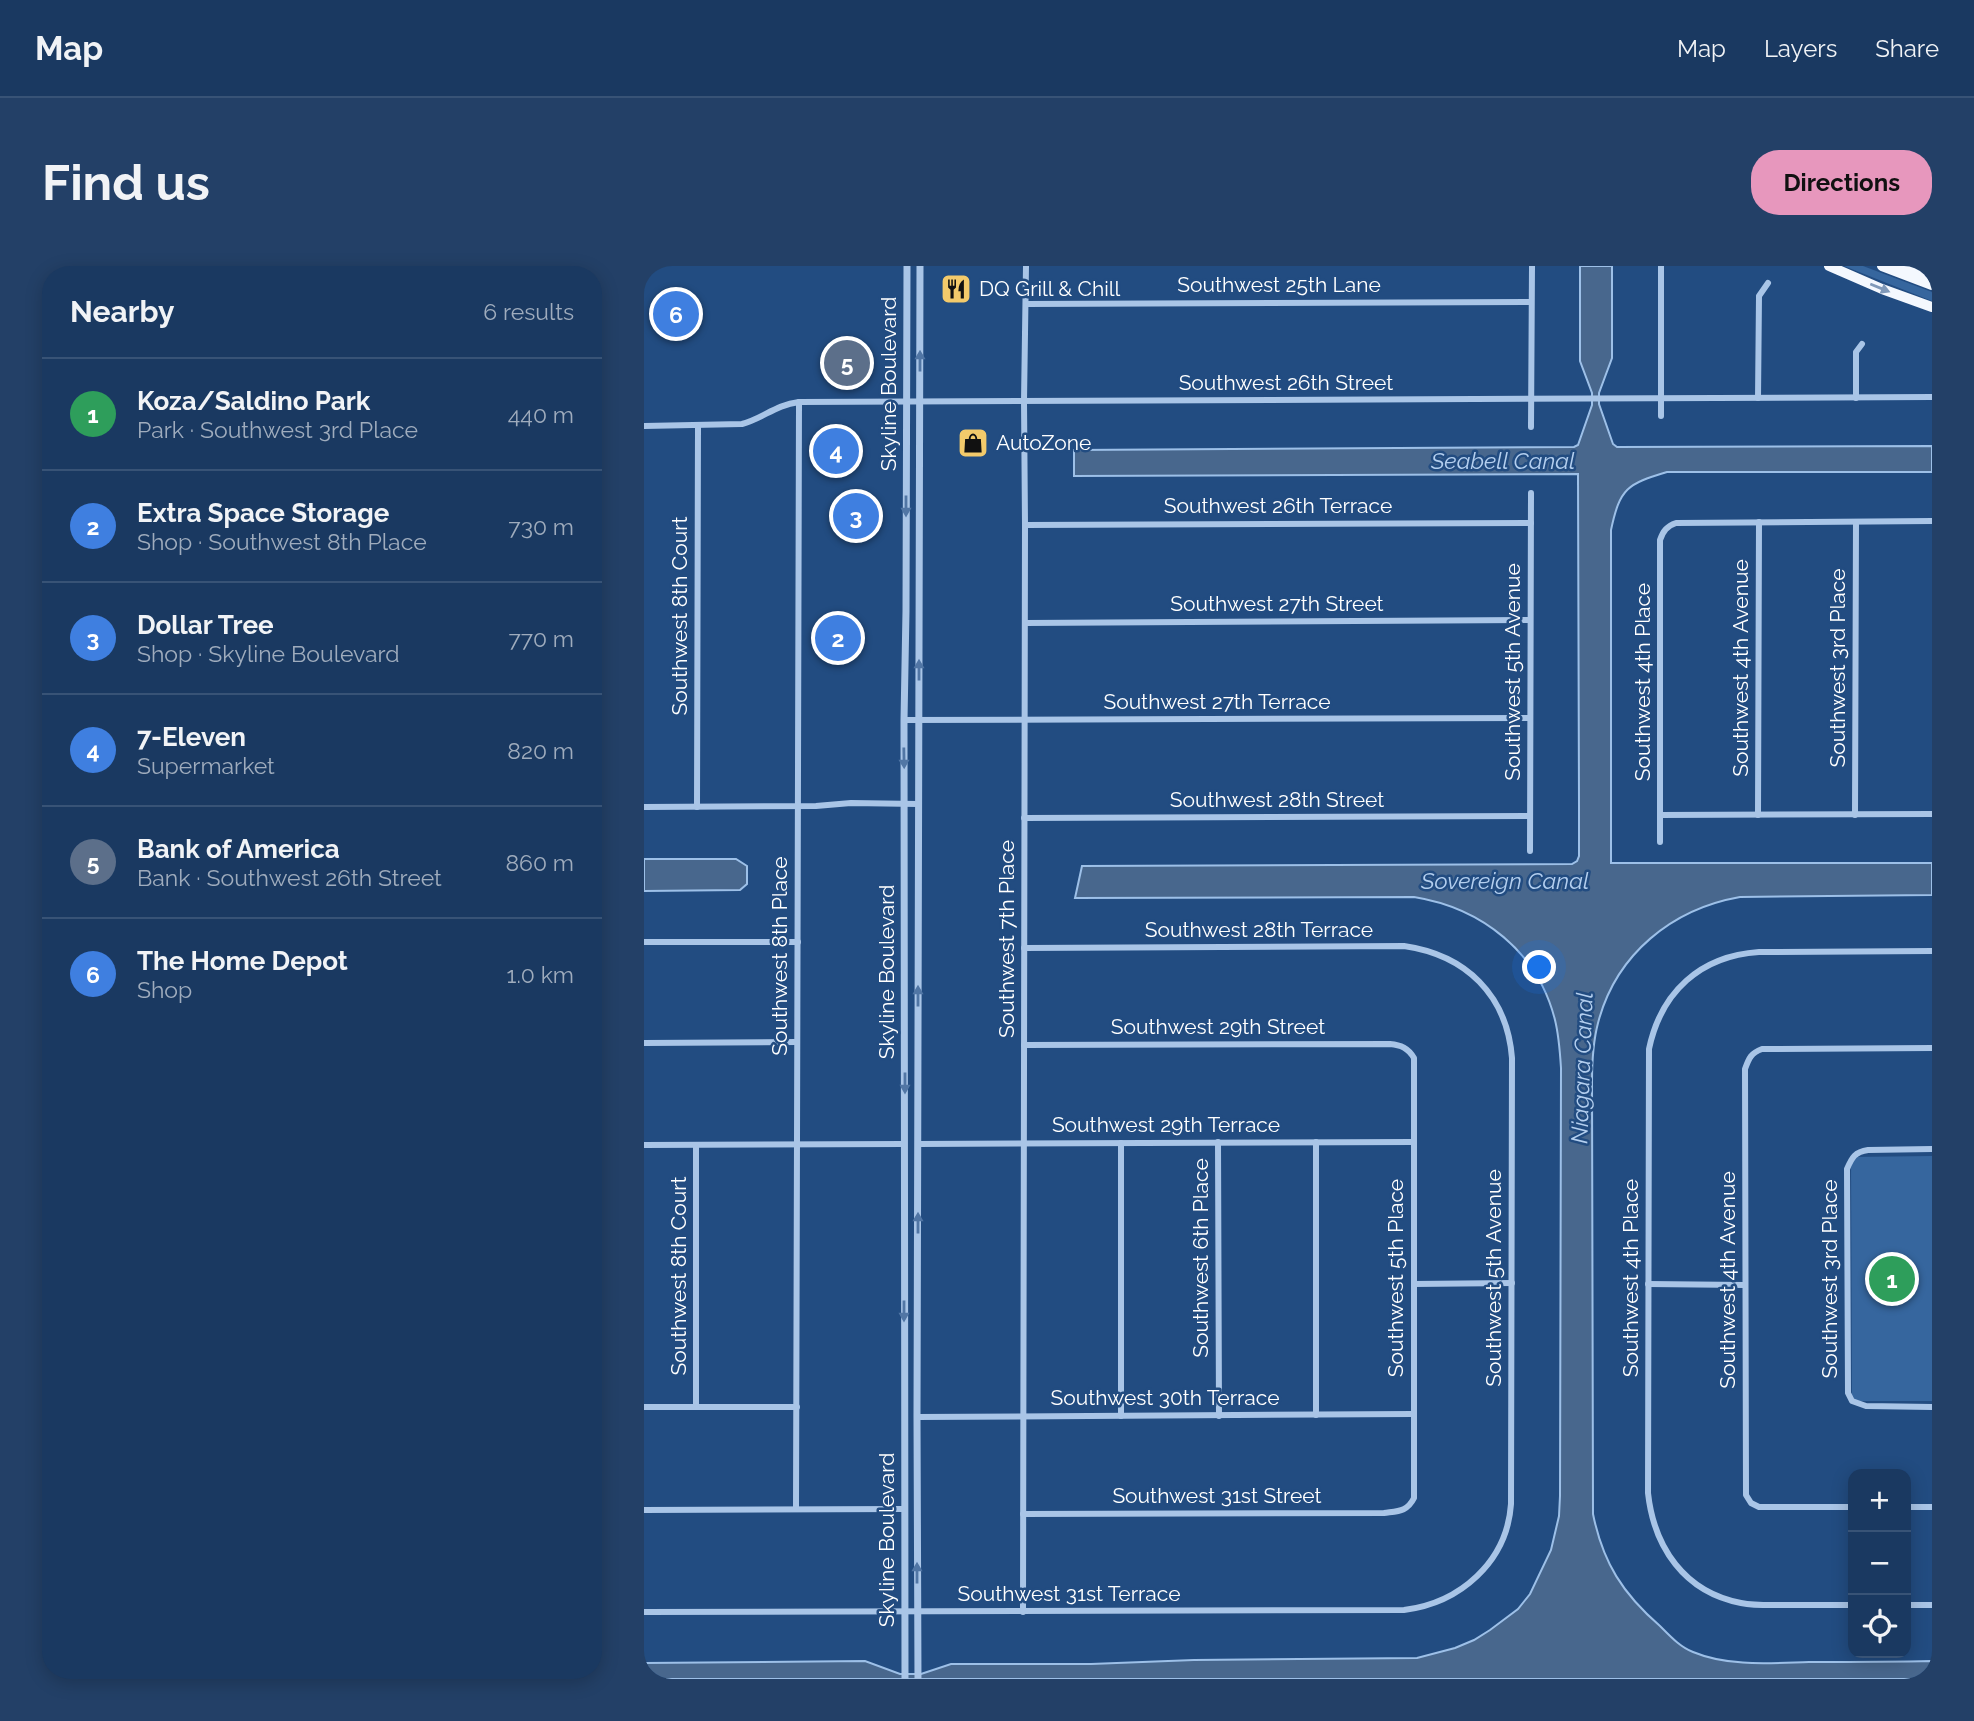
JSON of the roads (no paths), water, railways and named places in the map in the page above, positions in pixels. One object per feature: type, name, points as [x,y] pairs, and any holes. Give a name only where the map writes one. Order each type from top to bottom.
[{"type":"highway","points":[[1829,266],[1932,307]]},
{"type":"highway","points":[[1882,266],[1932,285]]},
{"type":"highway","points":[[1901,266],[1932,278]]},
{"type":"street","name":"Skyline Boulevard","points":[[905,1679],[904,720],[907,266]]},
{"type":"street","name":"Skyline Boulevard","points":[[918,1679],[920,266]]},
{"type":"street","name":"Southwest 7th Place","points":[[1023,1612],[1026,266]]},
{"type":"street","points":[[1531,427],[1532,266]]},
{"type":"street","points":[[1661,266],[1661,416]]},
{"type":"street","points":[[1758,398],[1759,296],[1768,283]]},
{"type":"street","name":"Southwest 25th Lane","points":[[1026,304],[1531,302]]},
{"type":"street","points":[[1856,398],[1856,352],[1862,344]]},
{"type":"street","name":"Southwest 26th Street","points":[[644,426],[742,424],[783,404],[799,402],[1932,397]]},
{"type":"street","name":"Southwest 8th Place","points":[[796,1509],[799,402]]},
{"type":"street","name":"Southwest 8th Court","points":[[697,807],[698,426]]},
{"type":"street","name":"Southwest 5th Avenue","points":[[1530,851],[1531,493]]},
{"type":"street","points":[[1759,522],[1932,522]]},
{"type":"street","name":"Southwest 4th Place","points":[[1660,842],[1660,540],[1668,526],[1676,523],[1759,522]]},
{"type":"street","name":"Southwest 4th Avenue","points":[[1758,815],[1759,522]]},
{"type":"street","name":"Southwest 3rd Place","points":[[1855,815],[1856,522]]},
{"type":"street","name":"Southwest 26th Terrace","points":[[1025,525],[1531,523]]},
{"type":"street","name":"Southwest 27th Street","points":[[1025,623],[1530,620]]},
{"type":"street","name":"Southwest 27th Terrace","points":[[904,720],[1530,718]]},
{"type":"street","points":[[644,807],[918,804]]},
{"type":"street","points":[[1660,815],[1932,814]]},
{"type":"street","name":"Southwest 28th Street","points":[[1024,818],[1530,816]]},
{"type":"street","points":[[644,942],[798,942]]},
{"type":"street","name":"Southwest 28th Terrace","points":[[1024,948],[1404,946],[1442,955],[1467,970],[1483,985]]},
{"type":"street","name":"Southwest 4th Place","points":[[1848,1605],[1739,1603],[1710,1592],[1685,1574],[1660,1541],[1650,1505],[1649,1049],[1668,1000],[1684,982],[1707,966],[1733,955],[1750,952],[1932,951]]},
{"type":"street","name":"Southwest 5th Avenue","points":[[1483,985],[1504,1020],[1511,1049],[1512,1283],[1510,1514],[1502,1541],[1483,1570]]},
{"type":"street","points":[[644,1043],[797,1042]]},
{"type":"street","name":"Southwest 29th Street","points":[[1024,1045],[1390,1044],[1410,1051]]},
{"type":"street","name":"Southwest 4th Avenue","points":[[1848,1507],[1759,1507],[1751,1503],[1746,1495],[1745,1069],[1749,1057],[1762,1049],[1932,1048]]},
{"type":"street","name":"Southwest 5th Place","points":[[1410,1051],[1414,1058],[1414,1498],[1410,1506]]},
{"type":"street","name":"Southwest 6th Place","points":[[1218,1142],[1219,1416]]},
{"type":"street","points":[[1316,1142],[1316,1415]]},
{"type":"street","name":"Southwest 29th Terrace","points":[[918,1144],[1413,1142]]},
{"type":"street","points":[[1121,1143],[1121,1416]]},
{"type":"street","points":[[644,1145],[918,1144]]},
{"type":"street","name":"Southwest 8th Court","points":[[696,1145],[696,1407]]},
{"type":"street","name":"Southwest 3rd Place","points":[[1932,1149],[1859,1152],[1851,1157],[1847,1169],[1848,1393],[1852,1401],[1866,1406],[1932,1407]]},
{"type":"street","points":[[1413,1284],[1512,1283]]},
{"type":"street","points":[[1648,1284],[1745,1284]]},
{"type":"street","points":[[644,1407],[797,1407]]},
{"type":"street","name":"Southwest 30th Terrace","points":[[917,1417],[1413,1414]]},
{"type":"street","points":[[904,1417],[917,1417]]},
{"type":"street","name":"Southwest 31st Street","points":[[1023,1514],[1384,1513],[1403,1511],[1410,1506]]},
{"type":"street","points":[[1911,1507],[1932,1507]]},
{"type":"street","points":[[644,1510],[917,1509]]},
{"type":"street","name":"Southwest 31st Terrace","points":[[644,1612],[1404,1610],[1444,1600],[1468,1585],[1483,1570]]},
{"type":"street","points":[[1911,1605],[1932,1605]]},
{"type":"water","points":[[1580,266],[1612,266],[1612,358],[1599,393],[1599,404],[1613,444],[1617,447],[1932,446],[1932,472],[1667,472],[1643,480],[1622,496],[1611,530],[1611,863],[1932,863],[1932,895],[1740,897],[1715,903],[1670,924],[1633,956],[1606,998],[1595,1037],[1592,1082],[1593,1514],[1602,1548],[1616,1576],[1635,1602],[1675,1641],[1688,1650],[1707,1657],[1751,1663],[1932,1661],[1932,1679],[644,1679],[644,1663],[865,1661],[900,1674],[921,1674],[951,1664],[1417,1658],[1474,1640],[1518,1609],[1530,1594],[1551,1550],[1559,1516],[1560,1496],[1561,1068],[1555,1020],[1547,996],[1535,974],[1521,954],[1504,937],[1484,923],[1462,911],[1414,897],[1075,898],[1082,866],[1572,864],[1577,861],[1578,474],[1074,476],[1074,450],[1574,447],[1578,445],[1592,405],[1592,393],[1580,361]]},
{"type":"water","points":[[644,859],[736,859],[747,866],[747,884],[740,890],[644,891]]},
{"type":"place","name":"DQ Grill & Chill","points":[[956,289]]},
{"type":"place","name":"The Home Depot","points":[[676,314]]},
{"type":"place","name":"Bank of America","points":[[847,363]]},
{"type":"place","name":"AutoZone","points":[[973,443]]},
{"type":"place","name":"7-Eleven","points":[[836,451]]},
{"type":"place","name":"Dollar Tree","points":[[856,516]]},
{"type":"place","name":"Extra Space Storage","points":[[838,638]]},
{"type":"place","name":"Koza/Saldino Park","points":[[1892,1279]]},
{"type":"water label","name":"Seabell Canal","points":[[1503,461]]},
{"type":"water label","name":"Sovereign Canal","points":[[1505,881]]},
{"type":"water label","name":"Niagara Canal","points":[[1582,1068]]}]
